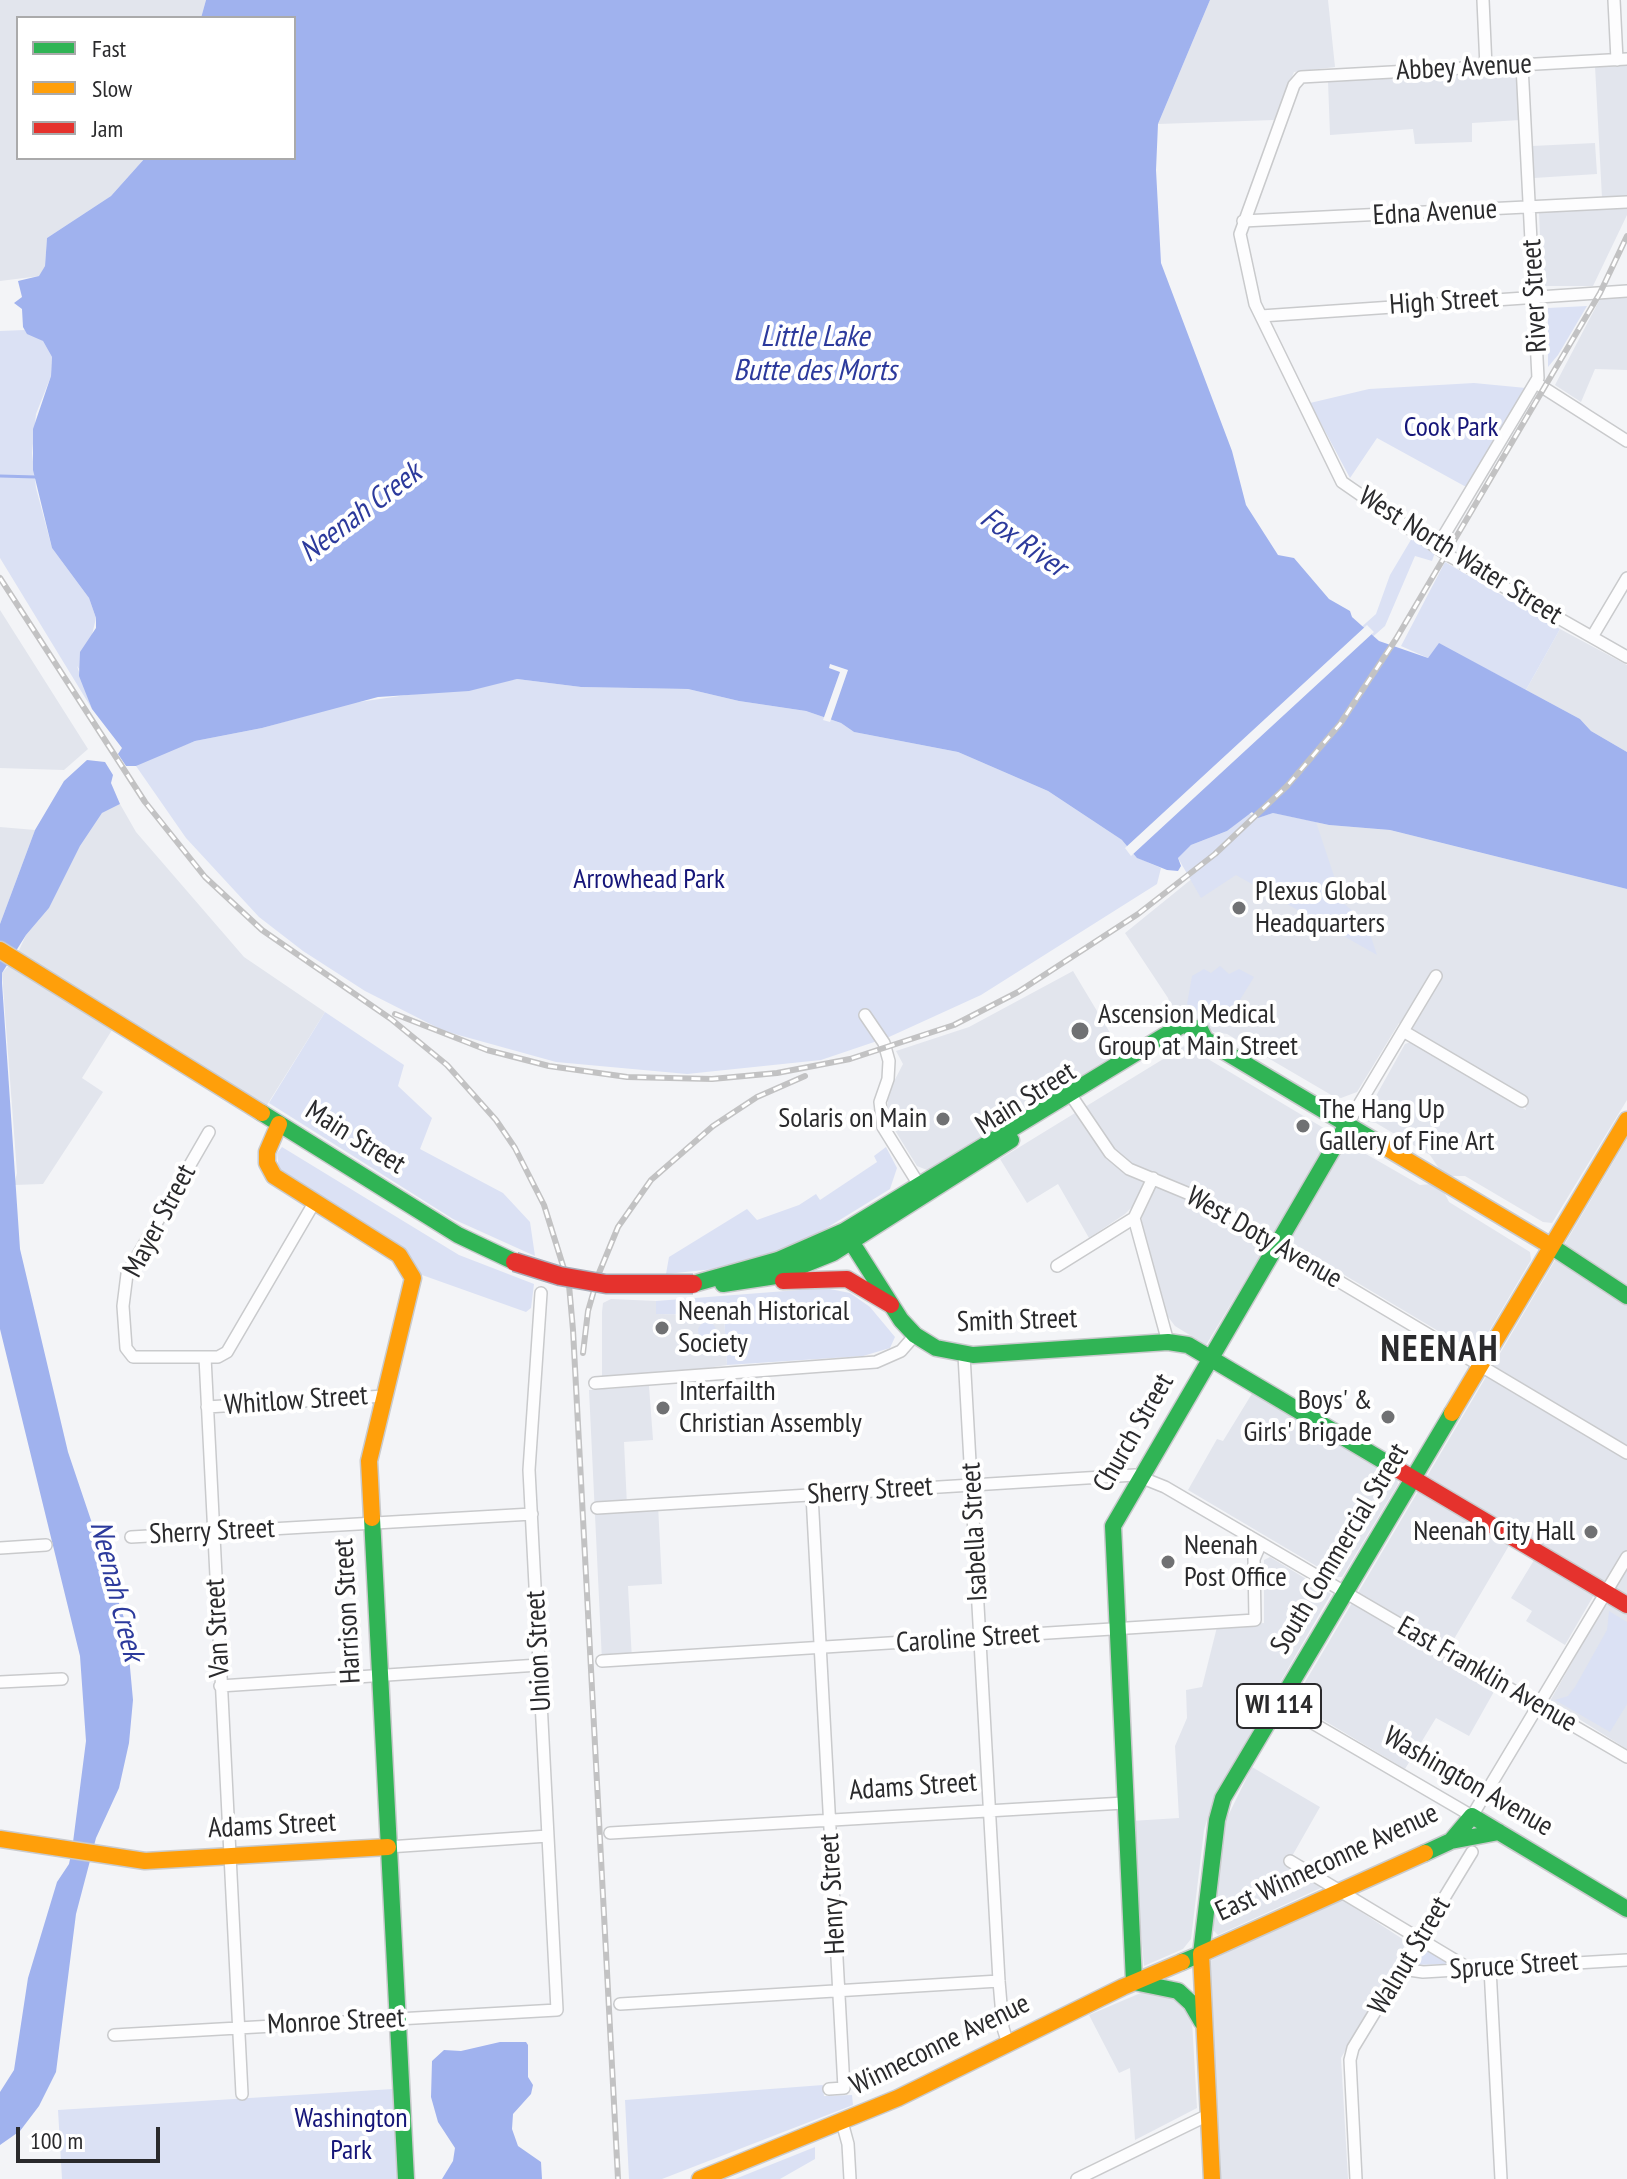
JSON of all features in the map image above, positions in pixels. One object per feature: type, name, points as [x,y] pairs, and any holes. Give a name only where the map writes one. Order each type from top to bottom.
[{"type":"main road","name":"Main Street","points":[[8,954],[458,1235],[515,1262],[606,1284],[725,1285],[761,1280],[810,1263],[1172,1028],[1195,1027],[1205,1039],[1348,1123]]},
{"type":"main road","name":"WI 114","points":[[1551,1246],[1627,1120]]},
{"type":"main road","name":"Church Street","points":[[1134,1982],[1112,1531],[1209,1357],[1348,1123]]},
{"type":"main road","points":[[1348,1123],[1551,1246],[1627,1296]]},
{"type":"main road","name":"Harrison Street","points":[[279,1124],[267,1152],[270,1170],[279,1181],[399,1255],[412,1271],[413,1285],[369,1461],[406,2179]]},
{"type":"main road","name":"Main Street","points":[[701,1283],[848,1237]]},
{"type":"main road","points":[[848,1237],[891,1305],[915,1335]]},
{"type":"main road","name":"South Commercial Street","points":[[1212,2179],[1201,1954],[1220,1806],[1551,1246]]},
{"type":"main road","points":[[1591,1271],[1602,1271],[1627,1284]]},
{"type":"main road","points":[[761,1280],[837,1277],[857,1283],[891,1305]]},
{"type":"main road","name":"Smith Street","points":[[915,1335],[936,1348],[964,1355],[1168,1342]]},
{"type":"main road","points":[[1168,1342],[1188,1345],[1209,1357],[1627,1605]]},
{"type":"main road","name":"Washington Avenue","points":[[1472,1816],[1627,1909]]},
{"type":"main road","name":"East Winneconne Avenue","points":[[1201,1954],[1451,1841],[1472,1816]]},
{"type":"main road","points":[[1451,1841],[1459,1842],[1499,1832]]},
{"type":"main road","name":"Adams Street","points":[[0,1839],[145,1861],[388,1847]]},
{"type":"main road","name":"Winneconne Avenue","points":[[700,2179],[842,2122],[1134,1982],[1201,1954]]},
{"type":"main road","points":[[1134,1982],[1178,1991],[1191,2003],[1202,2022]]},
{"type":"street","points":[[1483,0],[1486,67]]},
{"type":"street","points":[[1614,0],[1622,60]]},
{"type":"street","name":"Abbey Avenue","points":[[1301,77],[1622,60]]},
{"type":"street","name":"River Street","points":[[1437,547],[1536,383],[1535,297],[1522,65]]},
{"type":"street","name":"West North Water Street","points":[[1301,77],[1294,85],[1243,221],[1241,239],[1253,297],[1340,479],[1437,547],[1627,657]]},
{"type":"street","name":"Edna Avenue","points":[[1243,221],[1627,202]]},
{"type":"street","name":"High Street","points":[[1261,316],[1627,291]]},
{"type":"street","points":[[1536,383],[1627,441]]},
{"type":"street","points":[[1592,637],[1627,578]]},
{"type":"street","name":"Church Street","points":[[1348,1123],[1436,976]]},
{"type":"street","points":[[865,1015],[884,1043],[889,1061],[888,1079],[880,1102],[883,1127],[922,1189]]},
{"type":"street","points":[[1403,1031],[1522,1101]]},
{"type":"street","name":"West Doty Avenue","points":[[1071,1096],[1119,1162],[1184,1190],[1627,1453]]},
{"type":"street","name":"Mayer Street","points":[[134,1358],[126,1348],[123,1306],[127,1274],[209,1132]]},
{"type":"street","points":[[1057,1266],[1134,1218],[1153,1178]]},
{"type":"street","points":[[205,1357],[227,1352],[314,1203]]},
{"type":"street","points":[[1134,1218],[1168,1342]]},
{"type":"street","name":"Union Street","points":[[541,1293],[529,1446],[557,2010]]},
{"type":"street","points":[[595,1383],[876,1362],[894,1355],[915,1335]]},
{"type":"street","name":"Isabella Street","points":[[964,1355],[999,1981],[1003,2028],[1008,2044]]},
{"type":"street","name":"Whitlow Street","points":[[134,1358],[205,1357]]},
{"type":"street","name":"Van Street","points":[[205,1357],[242,2094]]},
{"type":"street","name":"Whitlow Street","points":[[207,1407],[384,1396]]},
{"type":"street","name":"Sherry Street","points":[[597,1508],[1127,1474],[1142,1477]]},
{"type":"street","name":"East Franklin Avenue","points":[[1142,1477],[1347,1592],[1627,1757]]},
{"type":"street","name":"Henry Street","points":[[812,1495],[844,2088],[829,2089]]},
{"type":"street","name":"Sherry Street","points":[[131,1537],[532,1514]]},
{"type":"street","name":"Caroline Street","points":[[602,1661],[1255,1620],[1254,1559],[1261,1543]]},
{"type":"street","points":[[0,1548],[46,1545]]},
{"type":"street","points":[[1472,1816],[1627,1557]]},
{"type":"street","points":[[220,1686],[539,1665]]},
{"type":"street","points":[[0,1682],[62,1679]]},
{"type":"street","name":"Washington Avenue","points":[[1280,1704],[1472,1816]]},
{"type":"street","name":"Adams Street","points":[[610,1833],[1124,1803]]},
{"type":"street","name":"Adams Street","points":[[388,1847],[548,1836]]},
{"type":"street","name":"Walnut Street","points":[[1356,2179],[1350,2060],[1353,2048],[1472,1852]]},
{"type":"street","points":[[1290,1861],[1469,1969]]},
{"type":"street","name":"Spruce Street","points":[[1402,1969],[1409,1972],[1627,1960]]},
{"type":"street","points":[[1490,1968],[1501,2179]]},
{"type":"street","points":[[620,2004],[999,1981]]},
{"type":"street","name":"Monroe Street","points":[[114,2035],[557,2010]]},
{"type":"street","points":[[1077,2179],[1208,2115]]},
{"type":"street","points":[[842,2122],[848,2144],[850,2179]]},
{"type":"shaded area","points":[[0,0],[206,0],[202,16],[16,16],[16,160],[143,160],[111,196],[47,238],[45,266],[40,276],[0,281]]},
{"type":"shaded area","points":[[1210,0],[1328,0],[1335,67],[1294,72],[1274,120],[1158,124]]},
{"type":"shaded area","points":[[1627,64],[1627,196],[1602,198],[1595,66]]},
{"type":"shaded area","points":[[1517,71],[1520,120],[1472,123],[1472,142],[1415,144],[1413,129],[1330,135],[1328,81]]},
{"type":"shaded area","points":[[1595,143],[1597,174],[1534,178],[1532,146]]},
{"type":"shaded area","points":[[1627,205],[1627,215],[1593,286],[1542,286],[1539,212]]},
{"type":"shaded area","points":[[1627,297],[1627,370],[1595,369],[1581,402],[1555,385],[1600,299]]},
{"type":"shaded area","points":[[0,610],[88,749],[64,770],[0,768]]},
{"type":"shaded area","points":[[1560,629],[1627,665],[1627,752],[1591,731],[1580,719],[1526,690]]},
{"type":"shaded area","points":[[120,804],[136,832],[244,957],[325,1012],[262,1113],[117,1022],[82,1078],[103,1092],[43,1184],[14,1185],[17,1173],[2,973],[15,959],[26,935],[49,908],[80,846],[102,813]]},
{"type":"shaded area","points":[[1273,813],[1329,825],[1390,830],[1627,889],[1627,1100],[1552,1223],[1543,1222],[1465,1176],[1451,1176],[1440,1170],[1430,1155],[1376,1123],[1362,1121],[1405,1044],[1411,1042],[1526,1110],[1522,1095],[1399,1023],[1357,1092],[1341,1098],[1227,1034],[1213,1032],[1201,1020],[1175,1018],[1168,998],[1125,933]]},
{"type":"shaded area","points":[[0,827],[35,830],[0,924]]},
{"type":"shaded area","points":[[1073,971],[1121,1051],[927,1170],[917,1166],[888,1119],[888,1093],[903,1064],[896,1051],[969,1027]]},
{"type":"shaded area","points":[[1191,1042],[1206,1052],[1208,1059],[1327,1130],[1332,1136],[1331,1141],[1347,1148],[1360,1145],[1366,1154],[1420,1185],[1432,1184],[1443,1190],[1449,1202],[1530,1252],[1531,1260],[1485,1338],[1473,1344],[1455,1341],[1274,1233],[1206,1345],[1175,1326],[1166,1314],[1141,1221],[1144,1209],[1135,1204],[1089,1238],[1058,1184],[1027,1203],[1000,1159]]},
{"type":"shaded area","points":[[1627,1139],[1627,1596],[1602,1581],[1565,1645],[1526,1621],[1532,1611],[1511,1598],[1542,1547],[1517,1532],[1444,1656],[1496,1688],[1469,1736],[1436,1718],[1405,1769],[1305,1709],[1298,1694]]},
{"type":"shaded area","name":"Neenah Historical Society","points":[[611,1299],[656,1301],[656,1314],[724,1315],[727,1365],[674,1373],[602,1376],[603,1303]]},
{"type":"shaded area","points":[[649,1386],[653,1440],[624,1442],[627,1506],[658,1505],[662,1584],[628,1586],[632,1660],[602,1661],[589,1390]]},
{"type":"shaded area","points":[[1253,1392],[1397,1479],[1398,1484],[1342,1577],[1335,1577],[1188,1490],[1217,1439],[1223,1441]]},
{"type":"shaded area","points":[[1270,1557],[1331,1594],[1214,1797],[1204,1830],[1191,1939],[1183,1949],[1144,1966],[1131,1821],[1179,1818],[1175,1746],[1187,1718],[1186,1690],[1202,1687],[1217,1627],[1264,1623],[1264,1560]]},
{"type":"shaded area","points":[[1611,1604],[1627,1613],[1627,1749],[1550,1701],[1604,1606]]},
{"type":"shaded area","points":[[1252,1767],[1320,1807],[1287,1865],[1323,1887],[1218,1935],[1213,1930],[1225,1822]]},
{"type":"shaded area","points":[[1337,1896],[1407,1942],[1341,2058],[1348,2179],[1221,2179],[1210,1961]]},
{"type":"shaded area","points":[[1143,1992],[1166,1992],[1187,2007],[1192,2021],[1197,2108],[1135,2140],[1130,2068],[1119,2073],[1089,2015]]},
{"type":"green space","points":[[1587,306],[1558,355],[1548,367],[1548,308]]},
{"type":"green space","name":"Arrowhead Park","points":[[25,330],[43,341],[52,357],[51,376],[36,414],[32,453],[36,488],[52,548],[89,598],[96,618],[92,635],[160,754],[195,741],[262,728],[352,703],[517,679],[581,687],[688,689],[739,701],[806,711],[841,723],[854,732],[958,752],[1048,791],[1122,840],[1376,614],[1390,575],[1412,538],[1424,546],[1434,530],[1442,533],[1432,561],[1415,556],[1385,626],[1132,850],[1138,858],[1161,868],[1157,884],[981,995],[889,1037],[821,1060],[687,1074],[556,1062],[444,1031],[365,991],[303,951],[259,917],[186,838],[136,766],[145,760],[77,666],[92,709],[0,558],[0,331]]},
{"type":"green space","name":"Cook Park","points":[[1474,383],[1526,388],[1468,488],[1377,438],[1350,478],[1310,403],[1369,389]]},
{"type":"green space","points":[[1445,562],[1560,629],[1526,690],[1439,644],[1428,658],[1401,646]]},
{"type":"green space","points":[[1248,813],[1257,818],[1273,813],[1316,822],[1343,903],[1366,922],[1377,955],[1236,875],[1201,898],[1178,858],[1191,845],[1227,831]]},
{"type":"green space","points":[[1220,966],[1229,974],[1239,969],[1254,977],[1224,1026],[1187,1004],[1192,976],[1204,969],[1211,973]]},
{"type":"green space","points":[[325,1012],[404,1065],[398,1086],[432,1118],[420,1149],[503,1193],[530,1222],[535,1256],[453,1219],[269,1103]]},
{"type":"green space","points":[[282,1147],[459,1255],[534,1284],[531,1308],[526,1312],[422,1275],[401,1249],[279,1170],[277,1153]]},
{"type":"green space","points":[[886,1147],[897,1168],[890,1189],[825,1229],[772,1256],[724,1268],[666,1274],[669,1257],[747,1209],[757,1220],[799,1205],[816,1194],[820,1200],[877,1162],[874,1156]]},
{"type":"green space","points":[[825,1288],[850,1293],[870,1307],[895,1337],[890,1348],[863,1356],[727,1365],[724,1315],[656,1314],[656,1301]]},
{"type":"green space","points":[[707,1322],[716,1331],[707,1340],[698,1331]]},
{"type":"green space","points":[[1609,1611],[1627,1622],[1627,1704],[1610,1732],[1555,1700],[1568,1696],[1575,1687],[1607,1630]]},
{"type":"green space","points":[[1423,1948],[1446,1961],[1446,1964],[1413,1965]]},
{"type":"green space","points":[[823,2085],[824,2096],[852,2095],[853,2105],[662,2179],[629,2179],[625,2100]]},
{"type":"green space","name":"Washington Park","points":[[393,2089],[397,2179],[62,2179],[58,2110]]},
{"type":"green space","points":[[815,2147],[815,2159],[780,2179],[735,2179]]},
{"type":"water","name":"Little Lake Butte des Morts","points":[[206,0],[1210,0],[1158,124],[1156,170],[1161,263],[1232,451],[1246,505],[1278,555],[1294,558],[1329,599],[1350,611],[1352,617],[1379,641],[1428,658],[1439,643],[1580,719],[1591,731],[1627,752],[1627,889],[1390,830],[1329,825],[1273,813],[1258,818],[1252,812],[1227,831],[1191,845],[1178,858],[1181,866],[1178,871],[1167,870],[1137,858],[1122,840],[1048,791],[958,752],[854,732],[841,723],[806,711],[739,701],[688,689],[581,687],[517,679],[469,691],[378,697],[262,728],[195,741],[136,766],[126,766],[118,754],[122,748],[92,709],[79,676],[80,652],[96,628],[96,618],[89,598],[52,548],[33,470],[33,429],[51,376],[52,357],[43,341],[27,334],[23,327],[22,309],[14,303],[22,297],[18,281],[39,276],[45,266],[47,238],[111,196],[143,160],[296,160],[296,16],[202,16]]},
{"type":"water","points":[[87,760],[105,762],[113,775],[111,783],[120,804],[102,813],[80,846],[49,908],[26,935],[2,973],[2,983],[20,1249],[68,1452],[126,1624],[133,1700],[129,1743],[119,1788],[96,1838],[76,1914],[56,2072],[39,2106],[20,2131],[0,2145],[0,2092],[14,2070],[28,1978],[57,1882],[69,1864],[86,1741],[80,1656],[0,1329],[0,924],[35,830],[64,781]]},
{"type":"water","points":[[500,2042],[526,2042],[528,2045],[528,2077],[533,2085],[531,2094],[513,2114],[512,2129],[518,2146],[541,2162],[542,2179],[442,2179],[453,2161],[455,2148],[438,2122],[431,2097],[432,2061],[444,2050],[461,2051]]},
{"type":"pier","points":[[1367,625],[1374,632],[1131,856],[1125,848]]},
{"type":"pier","points":[[830,664],[848,670],[830,722],[823,720],[840,672],[829,668]]},
{"type":"waterway","points":[[0,476],[36,477]]},
{"type":"railway","points":[[395,1014],[487,1050],[549,1066],[627,1077],[712,1079],[777,1073],[850,1059],[954,1025],[1018,992],[1138,914],[1215,854],[1287,786],[1340,724],[1396,639],[1600,293],[1627,236]]},
{"type":"railway","points":[[0,578],[145,802],[205,877],[262,930],[391,1019],[447,1065],[496,1120],[515,1148],[544,1205],[569,1285],[573,1330],[618,2179]]},
{"type":"railway","points":[[583,1353],[588,1311],[599,1273],[618,1227],[651,1180],[713,1126],[757,1097],[805,1076]]},
{"type":"traffic: fast","points":[[693,1284],[778,1260],[844,1231],[1182,1025],[1200,1029],[1205,1039],[1217,1047],[1380,1144]]},
{"type":"traffic: fast","points":[[262,1113],[458,1235],[515,1262]]},
{"type":"traffic: fast","points":[[1134,1982],[1113,1526],[1348,1123]]},
{"type":"traffic: fast","points":[[723,1284],[776,1276],[833,1253],[1011,1140]]},
{"type":"traffic: fast","points":[[845,1232],[901,1320],[915,1335],[936,1348],[973,1355],[1168,1342],[1188,1345],[1397,1469]]},
{"type":"traffic: fast","points":[[1551,1246],[1627,1296]]},
{"type":"traffic: fast","points":[[1182,1962],[1201,1954],[1217,1820],[1223,1798],[1452,1413]]},
{"type":"traffic: fast","points":[[372,1518],[406,2179]]},
{"type":"traffic: fast","points":[[1425,1853],[1451,1841],[1472,1816],[1627,1909]]},
{"type":"traffic: fast","points":[[1451,1841],[1499,1832]]},
{"type":"traffic: fast","points":[[1134,1982],[1178,1991],[1191,2003],[1202,2022]]},
{"type":"traffic: slow","points":[[0,950],[262,1113]]},
{"type":"traffic: slow","points":[[1452,1413],[1627,1120]]},
{"type":"traffic: slow","points":[[279,1124],[267,1152],[267,1163],[274,1176],[399,1255],[413,1278],[369,1461],[372,1518]]},
{"type":"traffic: slow","points":[[1380,1144],[1551,1246]]},
{"type":"traffic: slow","points":[[0,1839],[145,1861],[388,1847]]},
{"type":"traffic: slow","points":[[1212,2179],[1201,1954],[1425,1853]]},
{"type":"traffic: slow","points":[[700,2179],[898,2098],[1123,1987],[1182,1962]]},
{"type":"traffic: jam","points":[[515,1262],[560,1276],[606,1284],[693,1284]]},
{"type":"traffic: jam","points":[[783,1281],[847,1279],[891,1305]]},
{"type":"traffic: jam","points":[[1397,1469],[1627,1605]]},
{"type":"place","name":"Plexus Global Headquarters","points":[[1239,908]]},
{"type":"place","name":"Ascension Medical Group at Main Street","points":[[1080,1031]]},
{"type":"place","name":"Solaris on Main","points":[[943,1119]]},
{"type":"place","name":"The Hang Up Gallery of Fine Art","points":[[1303,1126]]},
{"type":"place","name":"Neenah Historical Society","points":[[662,1328]]},
{"type":"place","name":"Interfailth Christian Assembly","points":[[663,1408]]},
{"type":"place","name":"Boys' & Girls' Brigade","points":[[1388,1417]]},
{"type":"place","name":"Neenah City Hall","points":[[1591,1532]]},
{"type":"place","name":"Neenah Post Office","points":[[1168,1562]]},
{"type":"district","name":"NEENAH","points":[[1440,1351]]},
{"type":"water label","name":"Neenah Creek","points":[[361,513]]},
{"type":"water label","name":"Fox River","points":[[1023,543]]},
{"type":"water label","name":"Neenah Creek","points":[[116,1591]]}]
